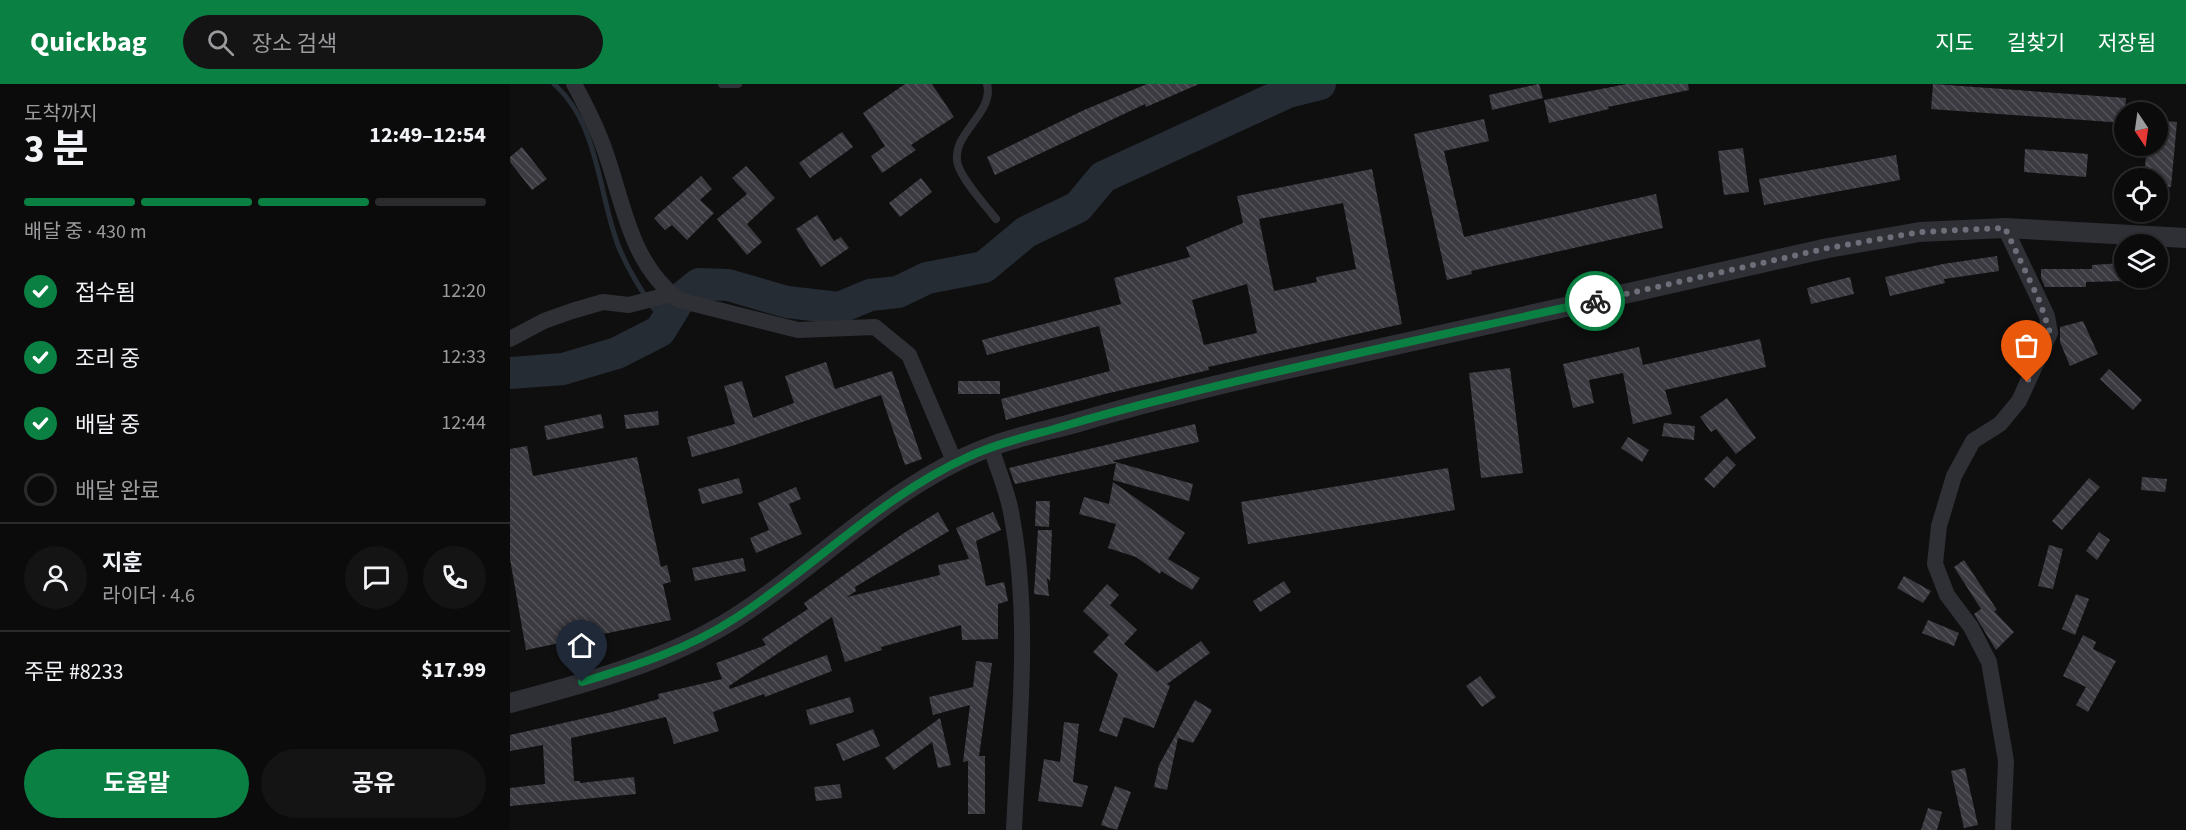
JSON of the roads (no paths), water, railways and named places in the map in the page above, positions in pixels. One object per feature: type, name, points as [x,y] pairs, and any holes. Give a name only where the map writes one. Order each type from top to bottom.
[{"type":"street","points":[[574,84],[605,151],[633,242],[652,273],[671,294],[679,300],[798,330],[875,327],[909,355],[1011,511],[1019,577],[1022,662],[1014,830]]},
{"type":"street","points":[[510,703],[626,669],[691,644],[763,598],[881,507],[974,454],[1127,408],[1258,375],[1828,248],[1920,232],[2005,228],[2186,238]]},
{"type":"street","points":[[2003,830],[2006,761],[1989,662],[1971,627],[1947,595],[1935,564],[1939,526],[1954,476],[1973,441],[2000,424],[2019,401],[2050,333],[2043,306],[2005,228]]},
{"type":"street","points":[[510,339],[544,321],[603,302],[629,305],[671,294]]},
{"type":"lane","points":[[723,84],[738,84]]},
{"type":"lane","points":[[987,84],[989,90],[983,105],[972,126],[958,143],[958,165],[996,219]]},
{"type":"waterway","points":[[554,84],[569,100],[589,139],[611,225],[630,270],[654,309],[673,308]]},
{"type":"waterway","points":[[510,373],[563,369],[617,353],[660,331],[679,300],[699,284],[728,285],[787,302],[839,308],[870,295],[898,292],[927,278],[984,267],[1026,232],[1078,207],[1103,177],[1288,92],[1320,84]]}]
